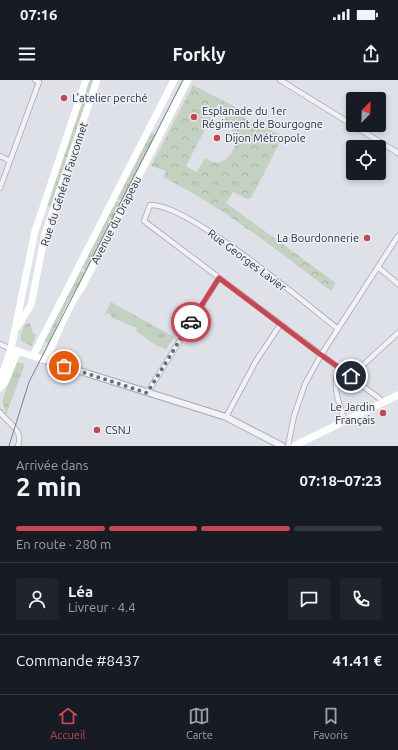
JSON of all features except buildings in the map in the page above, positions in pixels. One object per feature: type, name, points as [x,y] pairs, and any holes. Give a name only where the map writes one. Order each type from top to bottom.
[{"type":"main road","name":"Rue du Général Fauconnet","points":[[14,350],[14,331],[35,231],[86,80]]},
{"type":"main road","name":"Rue du Général Fauconnet","points":[[14,331],[31,305],[45,234],[97,80]]},
{"type":"main road","name":"Avenue du Drapeau","points":[[45,360],[59,328],[75,297],[82,288],[188,80]]},
{"type":"main road","name":"Avenue du Drapeau","points":[[33,356],[172,81]]},
{"type":"main road","points":[[14,350],[45,360]]},
{"type":"main road","points":[[0,382],[14,350]]},
{"type":"main road","points":[[0,388],[5,382],[14,350]]},
{"type":"main road","points":[[294,446],[398,395]]},
{"type":"street","points":[[0,188],[39,82],[35,80]]},
{"type":"street","points":[[280,80],[398,153]]},
{"type":"street","points":[[0,156],[10,161]]},
{"type":"street","name":"Rue Georges Lavier","points":[[219,278],[144,221],[150,205],[156,204],[180,213],[223,240],[338,329]]},
{"type":"street","points":[[288,446],[300,396],[321,355],[398,236]]},
{"type":"street","points":[[378,267],[398,284]]},
{"type":"street","points":[[147,393],[219,278],[384,402]]},
{"type":"street","points":[[226,418],[256,361],[280,325]]},
{"type":"street","points":[[351,376],[398,334]]},
{"type":"street","points":[[0,344],[14,350]]},
{"type":"street","points":[[45,360],[226,418],[282,446]]},
{"type":"street","points":[[340,369],[336,381],[338,396],[345,421]]},
{"type":"street","points":[[0,412],[5,420],[19,432],[20,439],[18,446]]},
{"type":"green space","points":[[87,80],[95,80],[52,208],[46,205]]},
{"type":"green space","points":[[193,85],[241,110],[239,115],[283,136],[251,198],[247,199],[233,192],[226,203],[336,283],[331,291],[229,216],[186,189],[163,177],[166,171],[151,166]],"holes":[[[218,104],[229,110],[222,124],[230,128],[234,133],[235,145],[229,156],[219,162],[212,162],[205,158],[197,172],[186,166]]]},
{"type":"green space","points":[[150,132],[157,136],[124,202],[116,198]]},
{"type":"green space","points":[[115,200],[123,204],[88,272],[81,268]]},
{"type":"green space","points":[[79,270],[87,274],[51,345],[43,341]]},
{"type":"green space","points":[[111,302],[174,337],[165,351],[165,349],[160,346],[158,347],[136,331],[137,328],[111,317],[111,315],[107,313],[104,316]]},
{"type":"green space","points":[[30,323],[33,333],[36,335],[32,346],[24,343],[20,339],[24,325]]},
{"type":"green space","points":[[17,362],[25,364],[6,415],[2,401]]},
{"type":"tram line","points":[[9,446],[29,382],[183,80]]},
{"type":"way so far","points":[[64,366],[147,393],[191,322]]},
{"type":"place","name":"L'atelier perché","points":[[64,98]]},
{"type":"place","name":"Esplanade du 1er Régiment de Bourgogne","points":[[194,117]]},
{"type":"place","name":"Dijon Métropole","points":[[217,138]]},
{"type":"place","name":"La Bourdonnerie","points":[[367,238]]},
{"type":"place","name":"Le Jardin Français","points":[[383,413]]},
{"type":"place","name":"CSNJ","points":[[97,430]]},
{"type":"route","points":[[191,322],[219,278],[351,376]]}]
